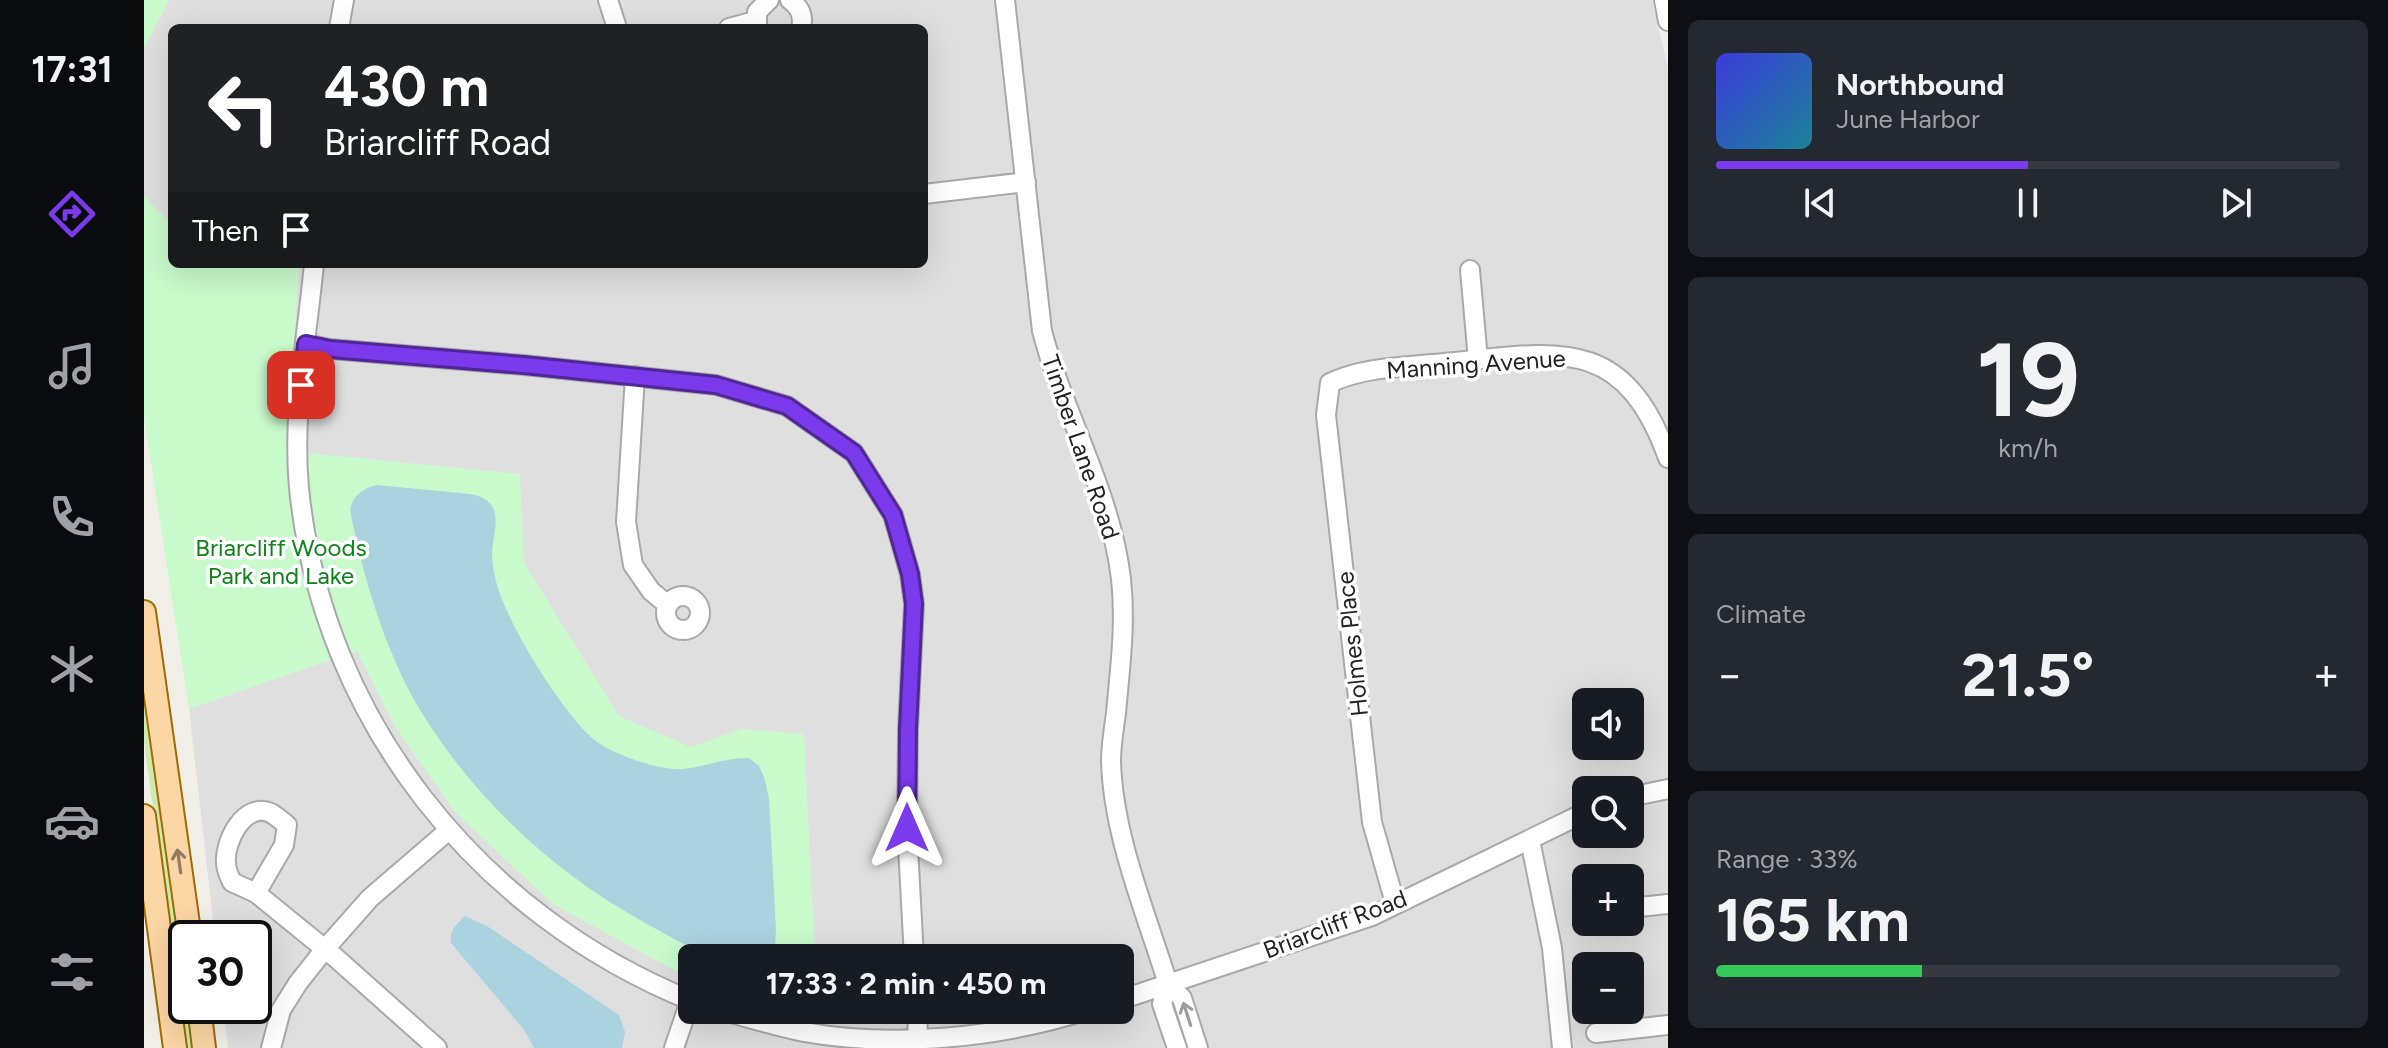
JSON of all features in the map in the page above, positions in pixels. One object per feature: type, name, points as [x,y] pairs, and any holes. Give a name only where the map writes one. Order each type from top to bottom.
[{"type":"main road","points":[[144,612],[187,920]]},
{"type":"main road","points":[[144,816],[175,1048]]},
{"type":"main road","points":[[201,1024],[204,1048]]},
{"type":"street","points":[[340,24],[344,0]]},
{"type":"street","points":[[608,0],[616,24]]},
{"type":"street","points":[[756,24],[757,12],[769,0]]},
{"type":"street","points":[[790,0],[801,12],[801,24]]},
{"type":"street","name":"Timber Lane Road","points":[[1005,0],[1042,331],[1053,370],[1113,529],[1121,581],[1123,635],[1111,758],[1115,807],[1168,984]]},
{"type":"street","points":[[1664,0],[1668,21]]},
{"type":"street","points":[[928,194],[1026,182]]},
{"type":"street","points":[[314,268],[296,429],[299,487],[308,552],[324,609],[345,665],[373,724],[405,775],[449,830],[494,877],[550,924],[612,964],[678,995]]},
{"type":"street","points":[[1470,270],[1478,360]]},
{"type":"street","points":[[306,344],[330,349],[716,385],[787,406],[854,453],[893,515],[910,574],[914,604],[907,828],[913,944]]},
{"type":"street","name":"Manning Avenue","points":[[1330,383],[1360,372],[1478,360],[1556,355],[1574,357],[1604,368],[1629,386],[1646,408],[1668,458]]},
{"type":"street","points":[[635,376],[626,522],[633,565],[651,591],[668,605]]},
{"type":"street","name":"Holmes Place","points":[[1330,383],[1326,415],[1372,822],[1395,903]]},
{"type":"street","points":[[1644,794],[1668,789]]},
{"type":"street","name":"Briarcliff Road","points":[[1134,995],[1372,916],[1572,819]]},
{"type":"street","points":[[271,1048],[281,1010],[325,949],[370,898],[449,830]]},
{"type":"street","points":[[1530,840],[1552,948],[1562,1048]]},
{"type":"street","points":[[256,893],[437,1048]]},
{"type":"street","points":[[1644,907],[1668,904]]},
{"type":"street","points":[[1177,1048],[1162,1004],[1168,984],[1182,998],[1198,1048]]},
{"type":"street","points":[[674,1048],[683,1024]]},
{"type":"street","points":[[775,1024],[806,1032],[862,1038],[918,1039],[991,1033],[1040,1024]]},
{"type":"street","points":[[917,1024],[918,1039]]},
{"type":"street","points":[[1596,1033],[1668,1025]]},
{"type":"shaded area","points":[[169,0],[1652,0],[1668,68],[1668,1048],[228,1048],[225,1024],[272,1024],[272,920],[213,920],[189,709],[287,451],[299,268],[928,268],[928,24],[168,24],[168,220],[144,197],[144,48]]},
{"type":"green space","points":[[144,0],[169,0],[144,48]]},
{"type":"green space","name":"Briarcliff Woods Park and Lake","points":[[144,197],[168,220],[168,268],[299,268],[287,451],[520,474],[524,563],[619,716],[690,747],[742,729],[804,734],[814,944],[678,944],[678,972],[553,904],[456,813],[396,728],[357,651],[189,709],[144,418]]},
{"type":"green space","points":[[144,682],[177,920],[168,921],[144,741]]},
{"type":"green space","points":[[182,1024],[191,1024],[194,1048],[185,1048]]},
{"type":"water","points":[[377,485],[470,494],[490,503],[496,520],[492,552],[494,571],[509,615],[549,685],[597,742],[628,758],[667,768],[692,768],[740,758],[749,758],[759,766],[769,799],[775,944],[686,944],[675,939],[613,904],[549,858],[466,775],[420,710],[386,638],[369,587],[350,510],[353,500],[367,488]]},
{"type":"water","points":[[465,916],[487,926],[619,1015],[625,1032],[622,1048],[534,1048],[524,1030],[451,943],[452,931]]},
{"type":"route","points":[[301,385],[306,344],[330,349],[716,385],[787,406],[854,453],[893,515],[910,574],[914,604],[907,828]]}]
